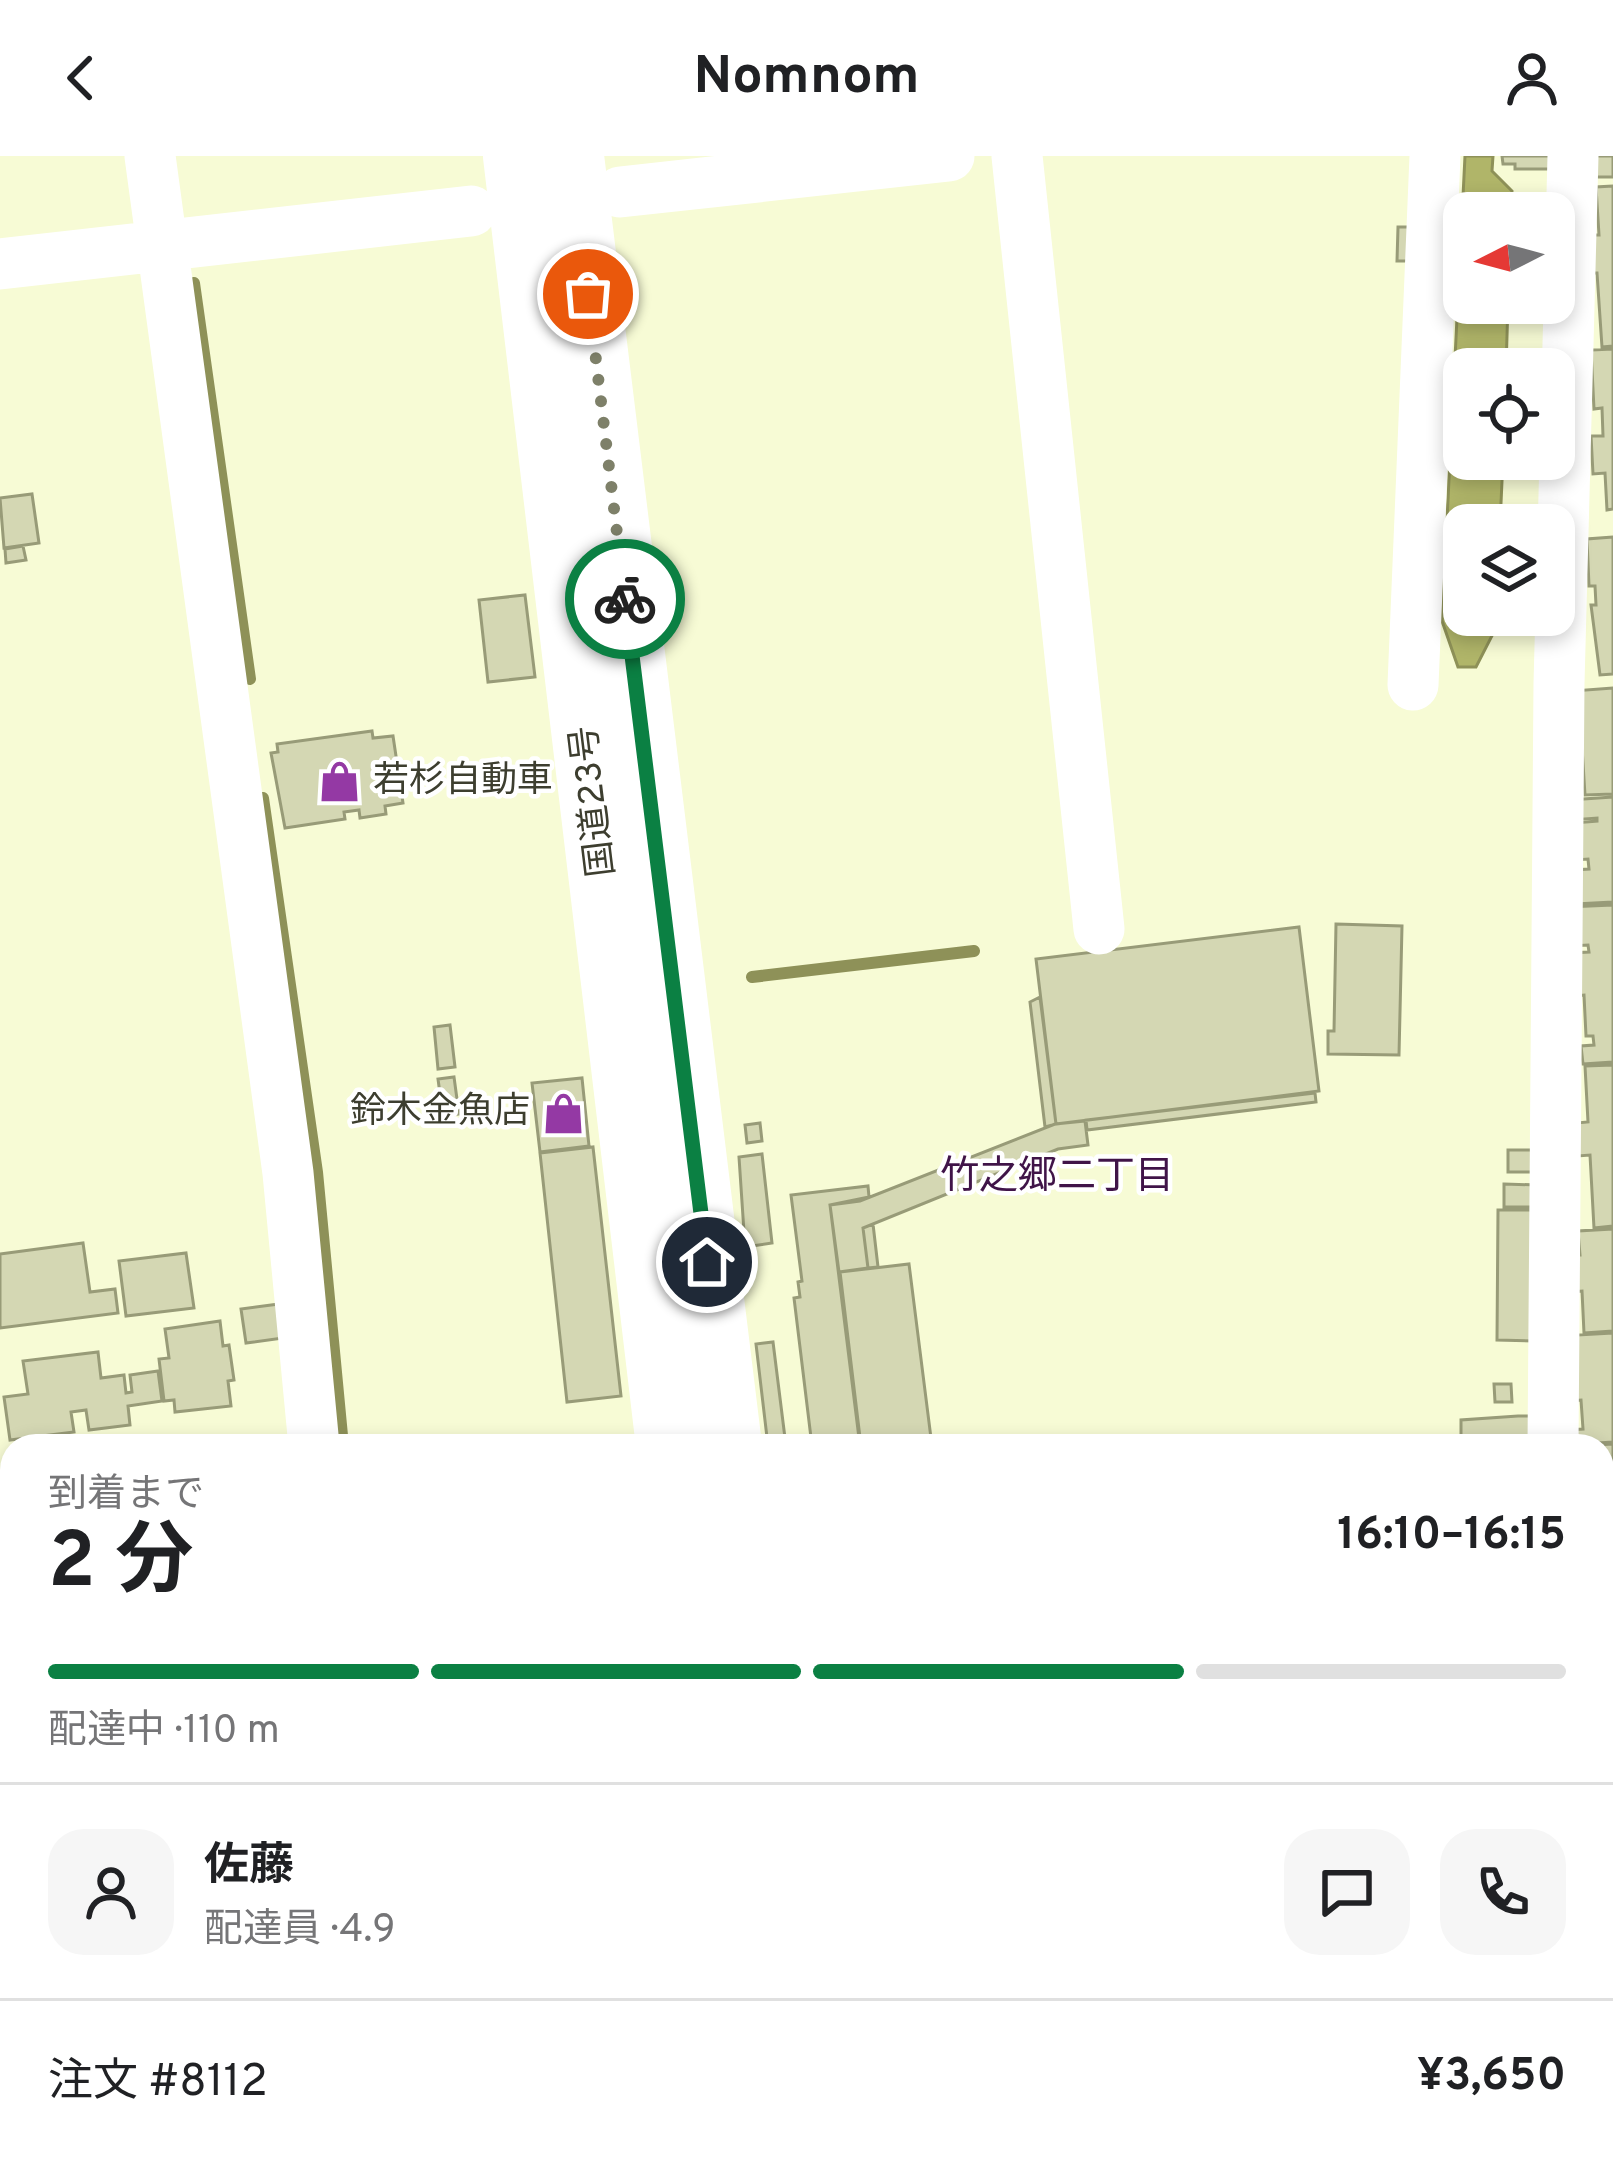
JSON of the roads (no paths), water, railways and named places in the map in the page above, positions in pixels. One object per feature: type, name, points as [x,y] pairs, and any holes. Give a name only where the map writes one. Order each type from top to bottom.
[{"type":"main road","name":"国道23号","points":[[516,156],[668,1434]]},
{"type":"main road","name":"国道23号","points":[[596,174],[728,1434]]},
{"type":"street","points":[[150,156],[288,1173],[313,1434]]},
{"type":"street","points":[[596,174],[949,156]]},
{"type":"street","points":[[1017,156],[1099,929]]},
{"type":"street","points":[[1413,685],[1435,156]]},
{"type":"street","points":[[1552,1434],[1559,685],[1573,156]]},
{"type":"street","points":[[0,264],[471,212]]},
{"type":"waterway","points":[[194,283],[250,679]]},
{"type":"waterway","points":[[263,798],[317,1172],[342,1434]]},
{"type":"waterway","points":[[752,977],[974,951]]},
{"type":"place","name":"若杉自動車","points":[[339,782]]},
{"type":"place","name":"鈴木金魚店","points":[[564,1113]]},
{"type":"district","name":"竹之郷二丁目","points":[[1057,1178]]}]
